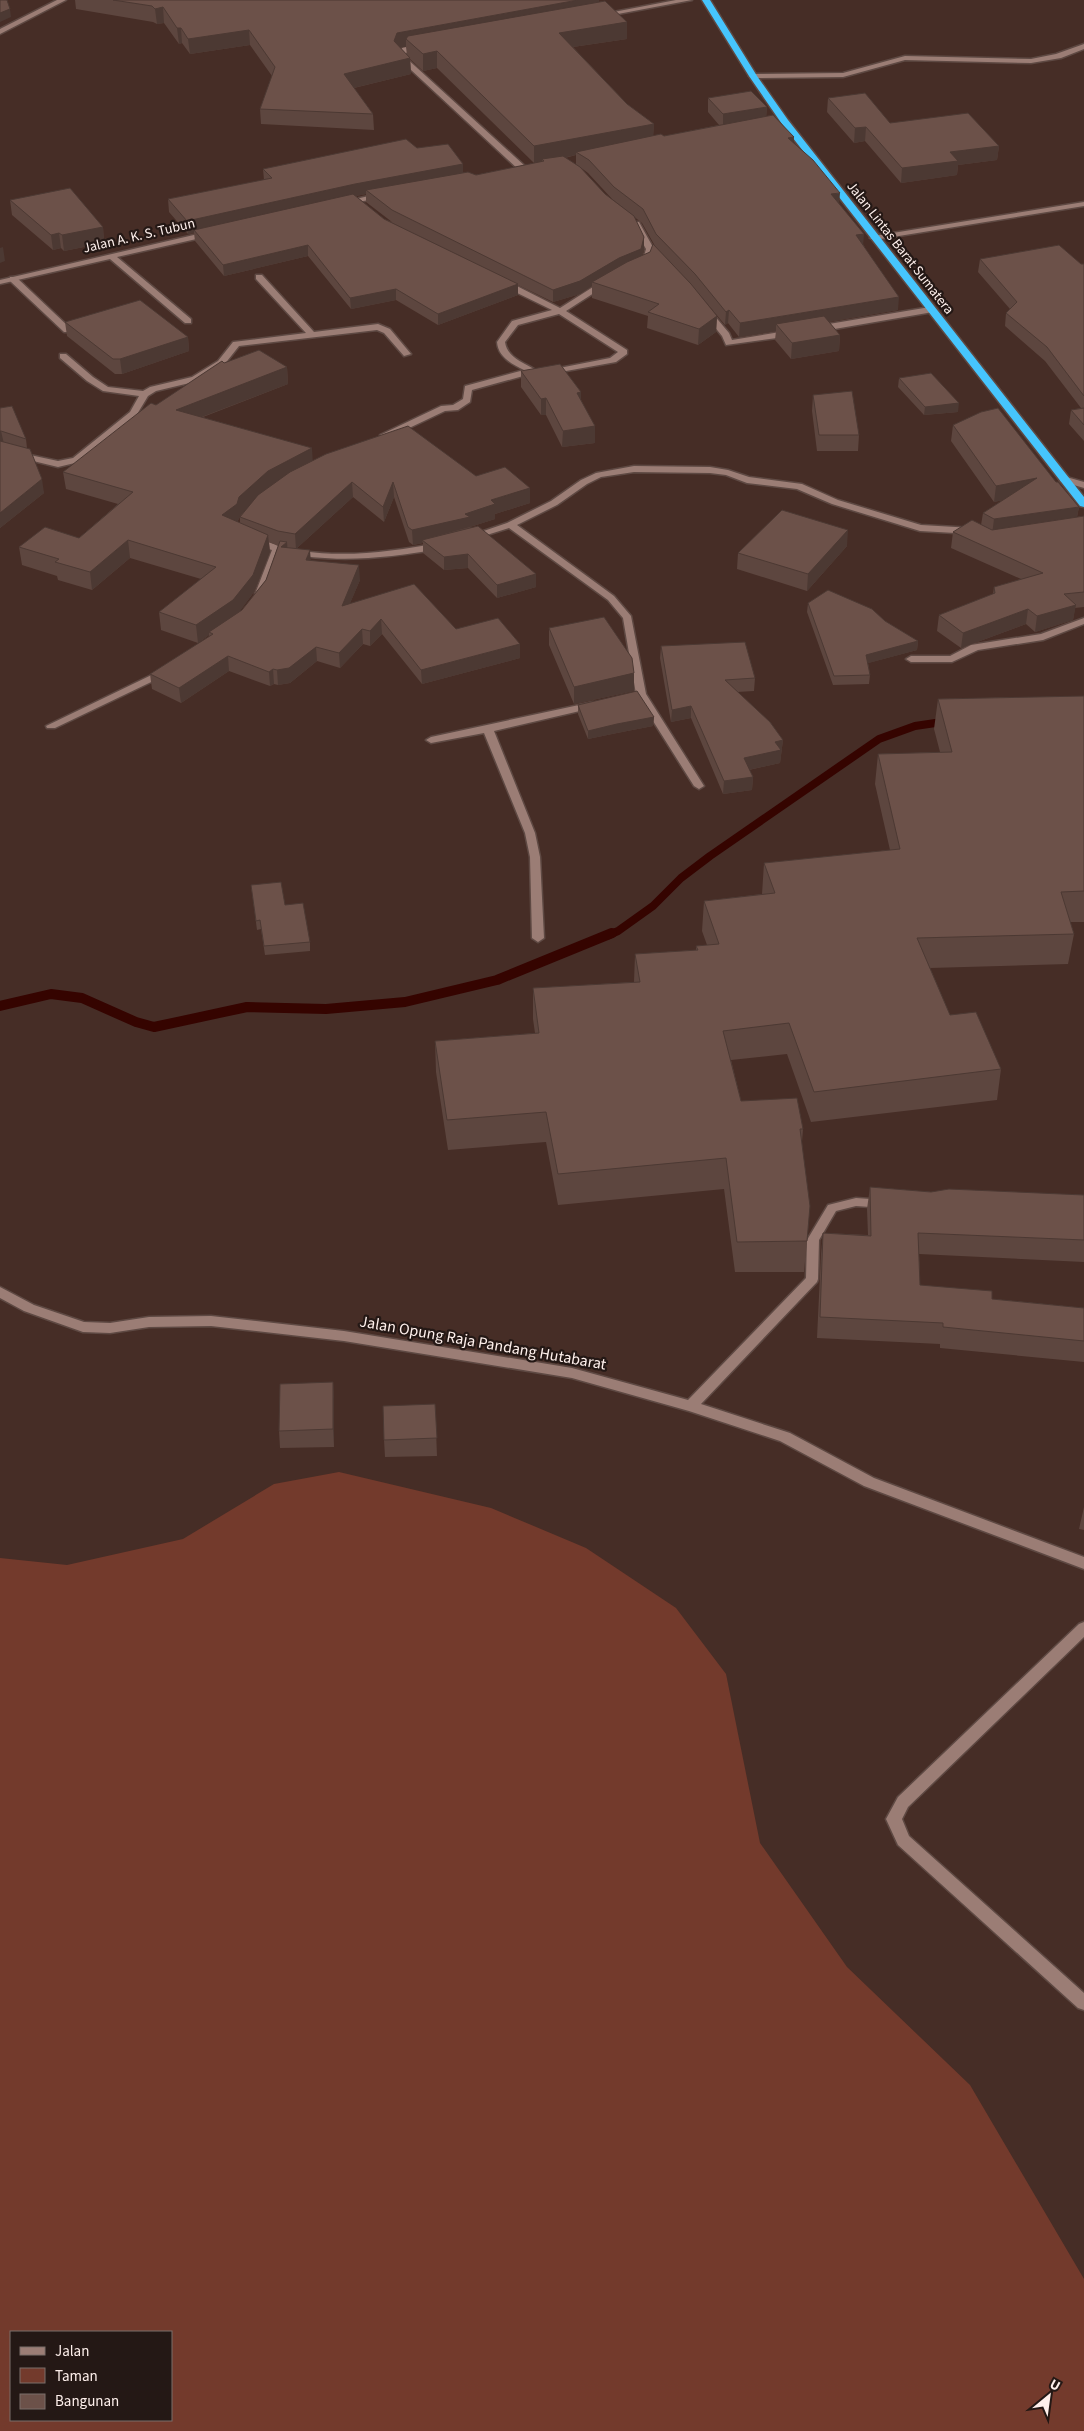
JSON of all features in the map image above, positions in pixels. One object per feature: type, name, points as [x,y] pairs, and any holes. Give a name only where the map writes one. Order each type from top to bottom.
[{"type":"highway","name":"Jalan Lintas Barat Sumatera","points":[[706,0],[780,123],[874,238],[1084,504]]},
{"type":"street","points":[[0,32],[62,0]]},
{"type":"street","points":[[590,17],[688,0]]},
{"type":"street","points":[[435,44],[406,50],[400,56],[523,169]]},
{"type":"street","points":[[753,76],[843,75],[906,58],[1031,61],[1058,56],[1084,46]]},
{"type":"street","points":[[513,171],[533,167]]},
{"type":"street","points":[[337,204],[396,193]]},
{"type":"street","points":[[356,200],[369,210]]},
{"type":"street","points":[[874,238],[1084,204]]},
{"type":"street","points":[[631,220],[638,226],[653,253],[646,264],[632,270]]},
{"type":"street","name":"Jalan A. K. S. Tubun","points":[[0,282],[224,230]]},
{"type":"street","points":[[110,255],[188,322]]},
{"type":"street","points":[[259,277],[311,334]]},
{"type":"street","points":[[491,277],[560,311],[624,352],[612,360],[542,373],[531,370],[507,356],[502,349],[501,342],[515,323],[560,311],[614,278]]},
{"type":"street","points":[[13,279],[67,330]]},
{"type":"street","points":[[696,299],[726,335],[729,343],[930,310]]},
{"type":"street","points":[[0,450],[4,449],[13,454],[58,464],[76,460],[133,414],[145,394],[153,389],[195,379],[221,363],[236,344],[378,327],[387,331],[407,354]]},
{"type":"street","points":[[63,356],[90,379],[106,389],[145,394]]},
{"type":"street","points":[[375,441],[444,408],[455,408],[467,400],[468,388],[531,370]]},
{"type":"street","points":[[240,536],[277,550],[321,558],[384,556],[453,543],[510,525],[554,503],[584,482],[599,475],[634,469],[710,470],[728,473],[747,480],[799,486],[835,502],[920,528],[964,530],[985,536]]},
{"type":"street","points":[[1063,479],[1084,485]]},
{"type":"street","points":[[510,525],[611,598],[621,608],[628,618],[641,694],[699,786]]},
{"type":"street","points":[[256,600],[261,592],[277,550]]},
{"type":"street","points":[[911,659],[944,660],[975,647],[1043,637],[1084,621]]},
{"type":"street","points":[[51,726],[158,676],[174,665]]},
{"type":"street","points":[[626,697],[641,694]]},
{"type":"street","points":[[432,740],[604,702]]},
{"type":"street","points":[[488,729],[530,833],[535,857],[538,938]]},
{"type":"street","points":[[691,1406],[812,1279],[813,1240],[832,1208],[856,1202],[901,1205]]},
{"type":"street","name":"Jalan Opung Raja Pandang Hutabarat","points":[[0,1292],[29,1308],[83,1327],[110,1328],[149,1322],[211,1321],[344,1336],[572,1373],[691,1406],[785,1437],[869,1482],[1084,1563]]},
{"type":"street","points":[[1084,1628],[903,1802],[894,1819],[903,1840],[1084,2002]]},
{"type":"green space","points":[[339,1472],[491,1508],[586,1548],[676,1608],[726,1674],[760,1843],[847,1967],[970,2085],[1084,2279],[1084,2431],[0,2431],[0,1558],[67,1565],[183,1539],[274,1484]]},
{"type":"building","points":[[0,0],[7,0],[10,9],[0,13]]},
{"type":"building","points":[[113,0],[578,0],[397,33],[394,41],[410,58],[344,74],[373,114],[260,109],[275,67],[249,30],[188,39],[181,28],[177,28],[163,7],[155,9],[152,6]]},
{"type":"building","points":[[605,1],[627,22],[559,33],[627,104],[654,124],[534,146],[437,51],[423,54],[406,39],[408,36]]},
{"type":"building","points":[[751,91],[767,107],[723,114],[708,98]]},
{"type":"building","points":[[865,93],[890,123],[968,113],[999,146],[950,152],[958,161],[902,168],[866,127],[855,128],[828,98]]},
{"type":"building","points":[[773,115],[794,137],[788,138],[813,160],[840,193],[831,194],[864,234],[856,235],[899,297],[740,323],[729,310],[726,312],[695,274],[656,234],[643,209],[614,187],[589,160],[576,152],[661,134],[664,136]]},
{"type":"building","points":[[406,139],[417,148],[448,144],[463,164],[355,184],[187,221],[168,199],[272,178],[263,169]]},
{"type":"building","points":[[563,156],[580,167],[605,194],[634,216],[644,237],[641,249],[619,258],[580,281],[553,290],[392,210],[366,190],[468,172],[476,175],[544,161],[542,159]]},
{"type":"building","points":[[70,188],[103,227],[62,235],[59,233],[51,235],[10,200]]},
{"type":"building","points":[[353,194],[384,219],[518,284],[438,314],[396,289],[350,298],[308,245],[223,265],[194,230]]},
{"type":"building","points":[[653,244],[691,284],[717,316],[699,329],[648,312],[659,304],[592,282],[627,262],[650,252]]},
{"type":"building","points":[[1059,245],[1081,264],[1084,264],[1084,396],[1047,347],[1006,313],[1017,302],[980,259]]},
{"type":"building","points":[[140,300],[188,337],[120,359],[113,359],[65,322]]},
{"type":"building","points":[[824,316],[840,335],[792,343],[776,324]]},
{"type":"building","points":[[259,350],[287,367],[176,410],[312,448],[268,471],[239,497],[237,504],[222,515],[268,535],[253,575],[233,600],[196,625],[159,612],[216,567],[128,540],[90,572],[55,562],[59,559],[19,547],[45,527],[79,538],[133,492],[63,472],[151,403],[156,405],[222,361],[224,363]]},
{"type":"building","points":[[560,364],[581,392],[577,393],[595,426],[563,431],[546,398],[541,399],[521,371]]},
{"type":"building","points":[[931,373],[959,403],[925,407],[899,378]]},
{"type":"building","points":[[852,391],[859,435],[819,435],[813,395]]},
{"type":"building","points":[[12,406],[26,439],[0,431],[0,408]]},
{"type":"building","points":[[998,408],[1056,482],[1079,507],[994,519],[983,513],[1037,478],[996,486],[953,425],[981,412]]},
{"type":"building","points":[[1084,408],[1084,425],[1071,410]]},
{"type":"building","points":[[408,426],[476,476],[505,467],[530,488],[491,500],[495,504],[465,514],[470,517],[412,530],[408,527],[393,482],[383,507],[352,482],[295,534],[278,531],[240,517],[258,495],[290,472],[326,454]]},
{"type":"building","points":[[0,441],[30,449],[42,479],[0,513]]},
{"type":"building","points":[[782,510],[848,530],[808,574],[738,553]]},
{"type":"building","points":[[1084,516],[1084,592],[1064,594],[1076,605],[1037,616],[1028,609],[963,633],[939,615],[995,593],[994,587],[1043,573],[953,532],[972,520],[992,530]]},
{"type":"building","points":[[478,526],[536,574],[497,585],[468,554],[444,557],[422,540]]},
{"type":"building","points":[[280,541],[287,542],[281,547],[310,550],[306,560],[359,565],[342,606],[414,584],[456,629],[498,618],[520,644],[421,670],[381,619],[370,631],[362,629],[339,653],[316,647],[289,668],[273,669],[269,672],[228,656],[179,688],[150,674],[213,634],[209,632],[242,610],[266,580]]},
{"type":"building","points":[[828,590],[872,609],[885,621],[918,641],[866,655],[870,675],[834,676],[808,603]]},
{"type":"building","points":[[604,617],[632,658],[634,673],[574,687],[549,628]]},
{"type":"building","points":[[745,642],[755,678],[725,680],[770,722],[783,740],[775,742],[781,750],[744,758],[753,777],[724,781],[691,706],[672,710],[661,646]]},
{"type":"building","points":[[637,691],[654,717],[588,731],[578,705]]},
{"type":"building","points":[[1084,696],[1084,891],[1061,892],[1074,934],[917,938],[950,1015],[976,1012],[1001,1069],[814,1092],[789,1023],[723,1031],[741,1101],[797,1098],[803,1129],[800,1129],[810,1206],[807,1241],[737,1242],[726,1158],[558,1174],[546,1112],[447,1120],[435,1041],[539,1033],[533,988],[640,982],[635,954],[698,950],[696,946],[719,944],[704,901],[775,893],[764,863],[900,849],[878,754],[952,752],[938,699]]},
{"type":"building","points":[[281,882],[285,905],[303,903],[310,942],[264,946],[260,920],[256,921],[251,885]]},
{"type":"building","points":[[870,1187],[931,1192],[949,1189],[1084,1195],[1084,1240],[918,1233],[920,1285],[992,1291],[992,1299],[1084,1308],[1084,1341],[943,1327],[943,1323],[820,1317],[823,1233],[871,1236]]},
{"type":"building","points":[[333,1382],[333,1429],[279,1431],[280,1384]]},
{"type":"building","points":[[435,1404],[437,1438],[384,1440],[383,1406]]},
{"type":"waterway","points":[[609,935],[618,931],[653,906],[681,878],[710,856],[879,739],[915,726],[949,721]]},
{"type":"waterway","points":[[0,1006],[51,994],[82,998],[136,1022],[154,1027],[247,1007],[326,1009],[405,1002],[497,980],[612,933]]}]
